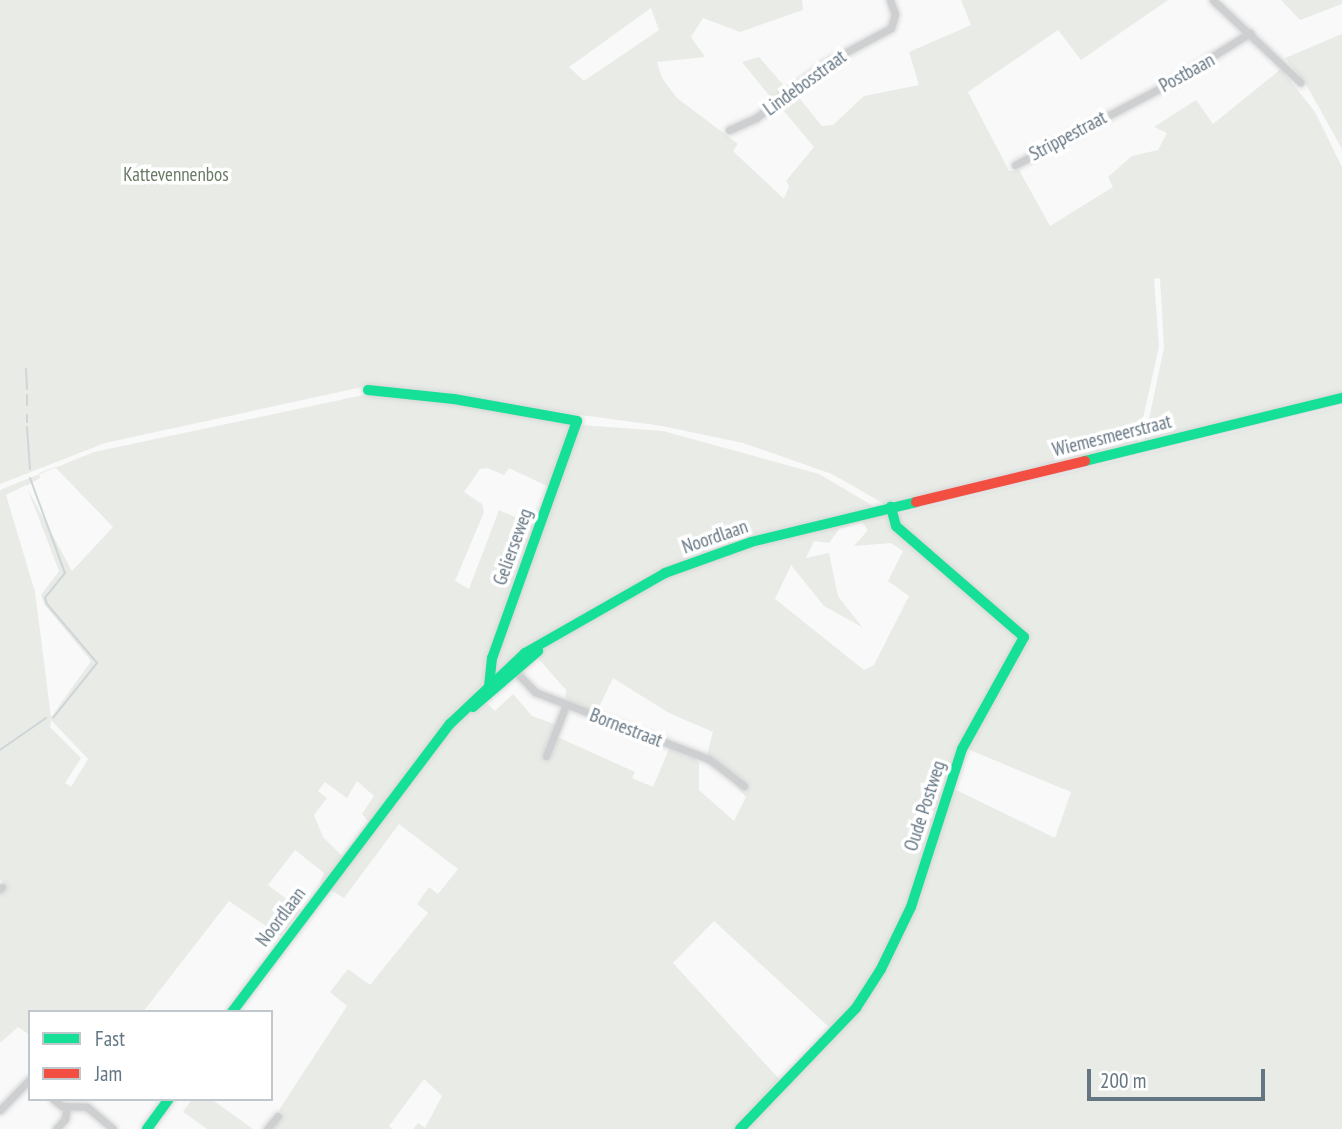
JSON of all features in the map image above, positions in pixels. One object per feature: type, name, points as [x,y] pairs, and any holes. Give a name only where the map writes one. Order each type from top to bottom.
[{"type":"main road","name":"Gelierseweg","points":[[368,390],[454,399],[577,421],[492,658],[489,685]]},
{"type":"main road","name":"Wiemesmeerstraat","points":[[891,507],[1342,398]]},
{"type":"main road","name":"Noordlaan","points":[[435,743],[513,670],[562,629],[631,589],[695,561],[891,507]]},
{"type":"main road","name":"Oude Postweg","points":[[740,1129],[856,1008],[881,969],[911,907],[962,749],[1024,637],[896,526],[891,507]]},
{"type":"main road","name":"Noordlaan","points":[[234,1010],[435,743],[489,685],[513,670]]},
{"type":"main road","points":[[147,1129],[169,1101]]},
{"type":"main road","points":[[154,1129],[170,1101]]},
{"type":"street","name":"Lindebosstraat","points":[[729,130],[756,118],[826,63],[891,28],[895,14],[890,0]]},
{"type":"street","points":[[1213,0],[1300,82]]},
{"type":"street","name":"Postbaan","points":[[1120,108],[1250,33]]},
{"type":"street","name":"Strippestraat","points":[[1016,164],[1120,108]]},
{"type":"street","name":"Bornestraat","points":[[513,670],[535,692],[709,759],[744,786]]},
{"type":"street","points":[[546,756],[566,705]]},
{"type":"street","points":[[0,1110],[28,1082]]},
{"type":"street","points":[[57,1101],[67,1106],[87,1107],[113,1129]]},
{"type":"street","points":[[56,1129],[65,1119],[67,1106]]},
{"type":"street","points":[[267,1129],[278,1116]]},
{"type":"green space","name":"Kattevennenbos","points":[[0,0],[802,0],[803,10],[740,32],[703,18],[691,37],[705,57],[657,62],[662,78],[677,98],[738,144],[733,151],[784,199],[789,186],[786,181],[814,147],[779,105],[795,93],[822,126],[833,125],[864,96],[919,85],[909,52],[971,25],[961,0],[1168,0],[1081,60],[1058,30],[968,92],[1009,171],[1019,170],[1050,226],[1113,187],[1108,177],[1132,156],[1158,150],[1167,133],[1154,127],[1196,100],[1213,124],[1281,69],[1315,112],[1342,167],[1342,394],[1144,442],[1164,348],[1160,278],[1154,279],[1159,347],[1137,445],[886,505],[832,474],[743,443],[662,426],[367,386],[105,443],[0,484]],"holes":[[[651,8],[659,30],[584,81],[569,67]]]},
{"type":"green space","points":[[1281,0],[1342,0],[1342,4],[1300,20]]},
{"type":"green space","points":[[1342,34],[1342,149],[1307,86],[1285,58]]},
{"type":"green space","points":[[759,57],[786,88],[772,99],[742,62]]},
{"type":"green space","points":[[368,394],[456,401],[581,425],[663,431],[819,474],[890,516],[1342,406],[1342,1129],[744,1129],[831,1029],[714,921],[673,963],[781,1081],[735,1129],[413,1129],[418,1123],[425,1128],[442,1096],[424,1079],[389,1126],[392,1129],[272,1129],[283,1114],[279,1110],[347,1006],[330,992],[348,969],[370,985],[428,913],[417,904],[429,887],[438,894],[458,869],[399,824],[344,898],[320,884],[324,873],[295,850],[268,885],[301,910],[281,936],[229,901],[145,1010],[28,1010],[28,1034],[18,1027],[0,1043],[0,894],[7,886],[0,879],[0,490],[39,474],[40,478],[6,495],[35,592],[51,717],[91,661],[44,604],[41,595],[59,571],[27,488],[72,571],[113,527],[56,468],[94,452]],"holes":[[[487,468],[504,475],[509,468],[549,487],[536,526],[499,510],[469,589],[455,581],[484,512],[482,504],[464,492],[480,469]],[[862,522],[868,530],[854,546],[891,543],[903,551],[888,581],[909,596],[874,665],[864,670],[775,599],[791,565],[824,606],[862,627],[838,596],[829,553],[806,558],[814,541],[829,543],[839,529]],[[538,658],[566,690],[565,702],[596,713],[613,678],[669,713],[713,732],[705,762],[723,771],[746,797],[734,821],[699,790],[699,763],[691,754],[670,747],[653,787],[632,778],[635,772],[553,735],[557,725],[532,716],[513,694],[495,711],[486,702]],[[51,720],[88,759],[71,787],[65,783],[81,758],[50,727]],[[965,748],[1071,792],[1055,838],[952,788]],[[357,781],[374,796],[362,814],[368,821],[342,856],[323,837],[314,815],[327,798],[318,791],[325,782],[347,798]]]},
{"type":"green space","points":[[191,1101],[214,1101],[253,1129],[207,1129],[183,1112]]},
{"type":"waterway","points":[[26,369],[27,389]]},
{"type":"waterway","points":[[27,395],[27,405]]},
{"type":"waterway","points":[[27,415],[27,422]]},
{"type":"waterway","points":[[27,427],[30,469]]},
{"type":"waterway","points":[[30,478],[65,573],[45,598],[47,604],[97,663],[53,718]]},
{"type":"waterway","points":[[0,750],[46,718]]},
{"type":"traffic: fast","points":[[368,390],[454,399],[577,421],[492,658],[489,685]]},
{"type":"traffic: fast","points":[[1085,461],[1342,398]]},
{"type":"traffic: fast","points":[[234,1010],[450,724],[525,653],[665,573],[751,542],[916,502]]},
{"type":"traffic: fast","points":[[740,1129],[856,1008],[881,969],[911,907],[962,749],[1024,637],[896,526],[891,507]]},
{"type":"traffic: fast","points":[[473,707],[538,651]]},
{"type":"traffic: fast","points":[[147,1129],[168,1101]]},
{"type":"traffic: jam","points":[[916,502],[1085,461]]}]
